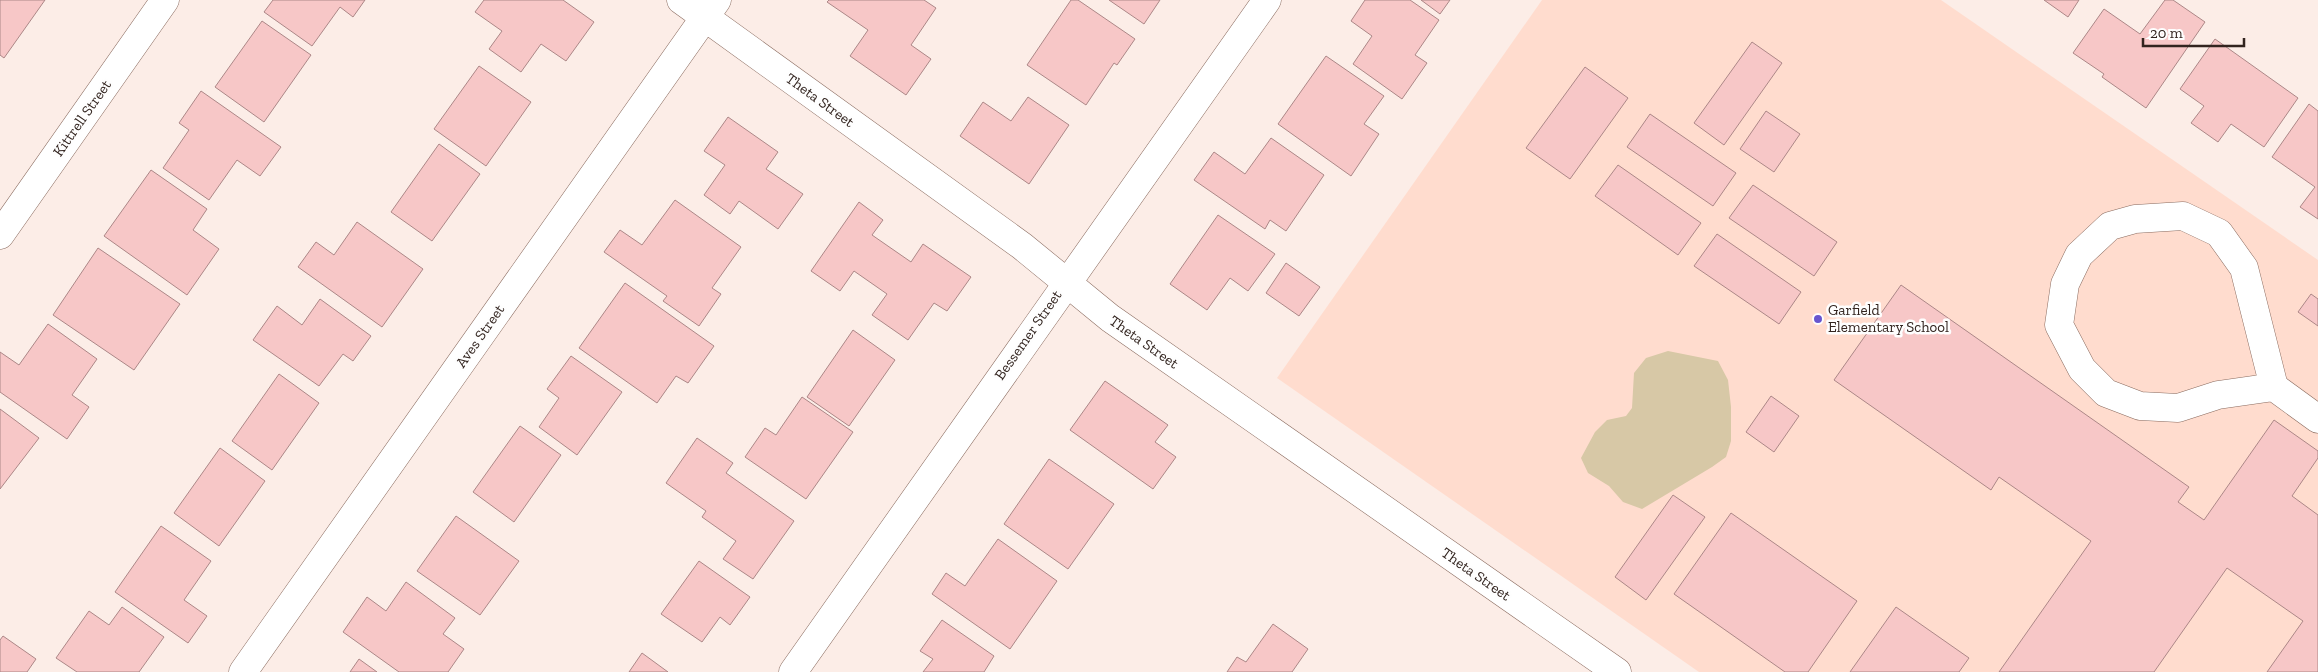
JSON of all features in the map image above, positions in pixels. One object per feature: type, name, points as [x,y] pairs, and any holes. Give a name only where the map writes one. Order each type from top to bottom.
[{"type":"street","name":"Kittrell Street","points":[[0,235],[165,0]]},
{"type":"street","name":"Theta Street","points":[[681,0],[711,9],[1022,246],[1110,318],[1616,672]]},
{"type":"street","name":"Bessemer Street","points":[[793,672],[1066,281],[1267,0]]},
{"type":"street","name":"Aves Street","points":[[243,672],[711,9]]},
{"type":"street","points":[[2274,387],[2218,395],[2178,408],[2140,406],[2106,393],[2082,369],[2059,325],[2065,284],[2079,254],[2110,226],[2135,219],[2183,216],[2219,233],[2244,268],[2274,387],[2318,419]]},
{"type":"shaded area","name":"Garfield Elementary School","points":[[1542,0],[1941,0],[2318,260],[2318,672],[1699,672],[1277,378]]},
{"type":"shaded area","points":[[1668,351],[1718,361],[1728,380],[1731,407],[1731,441],[1726,457],[1642,509],[1623,502],[1609,486],[1588,473],[1581,458],[1595,432],[1607,420],[1626,416],[1632,408],[1634,373],[1646,358]]},
{"type":"building","points":[[0,0],[45,0],[4,58],[0,55]]},
{"type":"building","points":[[273,0],[365,0],[353,17],[340,7],[312,46],[264,12]]},
{"type":"building","points":[[484,0],[563,0],[594,22],[566,61],[541,44],[521,72],[489,49],[502,31],[475,12]]},
{"type":"building","points":[[829,0],[924,0],[936,8],[911,45],[931,59],[906,95],[850,56],[868,30],[827,2]]},
{"type":"building","points":[[1071,0],[1078,0],[1135,39],[1117,65],[1114,63],[1086,105],[1027,65]]},
{"type":"building","points":[[1109,0],[1160,0],[1144,24]]},
{"type":"building","points":[[1365,0],[1410,0],[1439,20],[1415,55],[1427,63],[1402,99],[1353,64],[1372,36],[1351,21]]},
{"type":"building","points":[[1421,0],[1450,0],[1440,14]]},
{"type":"building","points":[[2044,0],[2079,0],[2068,17]]},
{"type":"building","points":[[2165,0],[2173,0],[2205,22],[2146,108],[2102,77],[2104,74],[2073,53],[2104,9],[2140,34]]},
{"type":"building","points":[[262,21],[311,55],[264,122],[215,87]]},
{"type":"building","points":[[2215,39],[2298,98],[2264,147],[2231,124],[2218,142],[2191,123],[2204,106],[2180,89]]},
{"type":"building","points":[[1752,42],[1782,63],[1724,145],[1694,123]]},
{"type":"building","points":[[1326,56],[1384,96],[1364,124],[1379,134],[1351,176],[1278,124]]},
{"type":"building","points":[[479,66],[531,102],[486,166],[434,129]]},
{"type":"building","points":[[1585,67],[1628,98],[1570,179],[1526,148]]},
{"type":"building","points":[[201,91],[281,147],[260,176],[237,160],[209,200],[163,168],[189,130],[179,123]]},
{"type":"building","points":[[1028,97],[1069,125],[1029,184],[960,136],[983,102],[1011,121]]},
{"type":"building","points":[[2309,104],[2318,111],[2318,219],[2300,207],[2315,187],[2272,157]]},
{"type":"building","points":[[1766,111],[1800,134],[1774,172],[1740,149]]},
{"type":"building","points":[[1650,114],[1736,173],[1713,206],[1627,147]]},
{"type":"building","points":[[728,117],[778,152],[766,169],[803,194],[778,229],[739,201],[730,214],[704,195],[725,165],[704,151]]},
{"type":"building","points":[[1271,138],[1324,175],[1286,231],[1270,220],[1265,229],[1194,180],[1214,152],[1245,174]]},
{"type":"building","points":[[439,144],[480,174],[432,241],[391,212]]},
{"type":"building","points":[[1618,165],[1701,223],[1678,255],[1595,196]]},
{"type":"building","points":[[151,170],[207,209],[193,230],[219,249],[187,295],[104,236]]},
{"type":"building","points":[[1753,185],[1837,242],[1814,276],[1729,218]]},
{"type":"building","points":[[675,200],[741,247],[712,288],[721,294],[699,326],[663,301],[667,296],[604,252],[620,230],[642,245]]},
{"type":"building","points":[[859,202],[883,220],[872,235],[911,262],[923,244],[971,277],[947,311],[934,303],[908,340],[872,315],[887,294],[854,271],[840,291],[811,271]]},
{"type":"building","points":[[1218,215],[1275,254],[1248,291],[1230,278],[1207,310],[1170,284]]},
{"type":"building","points":[[357,222],[423,269],[382,327],[298,267],[316,242],[334,255]]},
{"type":"building","points":[[1717,234],[1801,292],[1779,324],[1694,266]]},
{"type":"building","points":[[98,248],[180,304],[134,370],[53,315]]},
{"type":"building","points":[[1286,263],[1320,287],[1299,316],[1266,293]]},
{"type":"building","points":[[625,283],[714,346],[688,383],[676,376],[657,403],[579,348]]},
{"type":"building","points":[[1901,285],[2189,487],[2178,502],[2204,520],[2274,420],[2318,451],[2318,458],[2292,496],[2318,515],[2318,672],[2267,672],[2303,621],[2227,568],[2154,672],[1999,672],[2091,541],[1999,477],[1991,490],[1834,380]]},
{"type":"building","points":[[2311,294],[2318,299],[2318,326],[2298,312]]},
{"type":"building","points":[[320,299],[371,336],[353,361],[343,354],[319,386],[253,340],[277,306],[302,325]]},
{"type":"building","points":[[48,324],[97,359],[72,395],[89,407],[67,439],[0,392],[0,352],[19,365]]},
{"type":"building","points":[[853,330],[895,360],[849,426],[807,397]]},
{"type":"building","points":[[571,356],[622,392],[577,455],[539,427],[559,398],[547,389]]},
{"type":"building","points":[[279,374],[319,403],[272,470],[232,441]]},
{"type":"building","points":[[1105,381],[1168,425],[1155,442],[1176,457],[1153,489],[1070,430]]},
{"type":"building","points":[[1771,396],[1799,416],[1774,452],[1746,432]]},
{"type":"building","points":[[802,397],[853,432],[806,499],[745,457],[765,428],[776,435]]},
{"type":"building","points":[[0,409],[39,438],[0,489]]},
{"type":"building","points":[[520,426],[561,455],[514,522],[473,492]]},
{"type":"building","points":[[697,438],[733,463],[726,473],[794,521],[753,579],[723,559],[736,541],[702,517],[706,511],[666,483]]},
{"type":"building","points":[[220,448],[265,481],[219,546],[174,513]]},
{"type":"building","points":[[1049,459],[1114,504],[1068,569],[1004,524]]},
{"type":"building","points":[[1673,495],[1705,517],[1646,600],[1615,577]]},
{"type":"building","points":[[1731,513],[1857,601],[1808,672],[1785,672],[1674,594]]},
{"type":"building","points":[[456,516],[519,561],[480,615],[417,571]]},
{"type":"building","points":[[161,526],[211,561],[184,600],[207,616],[188,643],[115,592]]},
{"type":"building","points":[[998,539],[1057,581],[1010,649],[932,594],[946,573],[965,586]]},
{"type":"building","points":[[699,561],[750,597],[730,625],[720,617],[702,642],[661,614]]},
{"type":"building","points":[[406,582],[455,618],[443,634],[464,649],[448,672],[399,672],[343,632],[367,597],[386,611]]},
{"type":"building","points":[[122,607],[164,637],[139,672],[77,672],[56,658],[89,611],[109,625]]},
{"type":"building","points":[[1896,607],[1969,658],[1959,672],[1850,672]]},
{"type":"building","points":[[942,620],[994,656],[984,672],[923,672],[933,659],[920,651]]},
{"type":"building","points":[[1273,624],[1308,649],[1292,672],[1227,672],[1237,657],[1246,662]]},
{"type":"building","points":[[3,636],[36,659],[27,672],[0,672],[0,640]]},
{"type":"building","points":[[642,653],[668,672],[629,672]]},
{"type":"building","points":[[359,659],[377,672],[350,672]]},
{"type":"place","name":"Garfield Elementary School","points":[[1818,319]]}]
